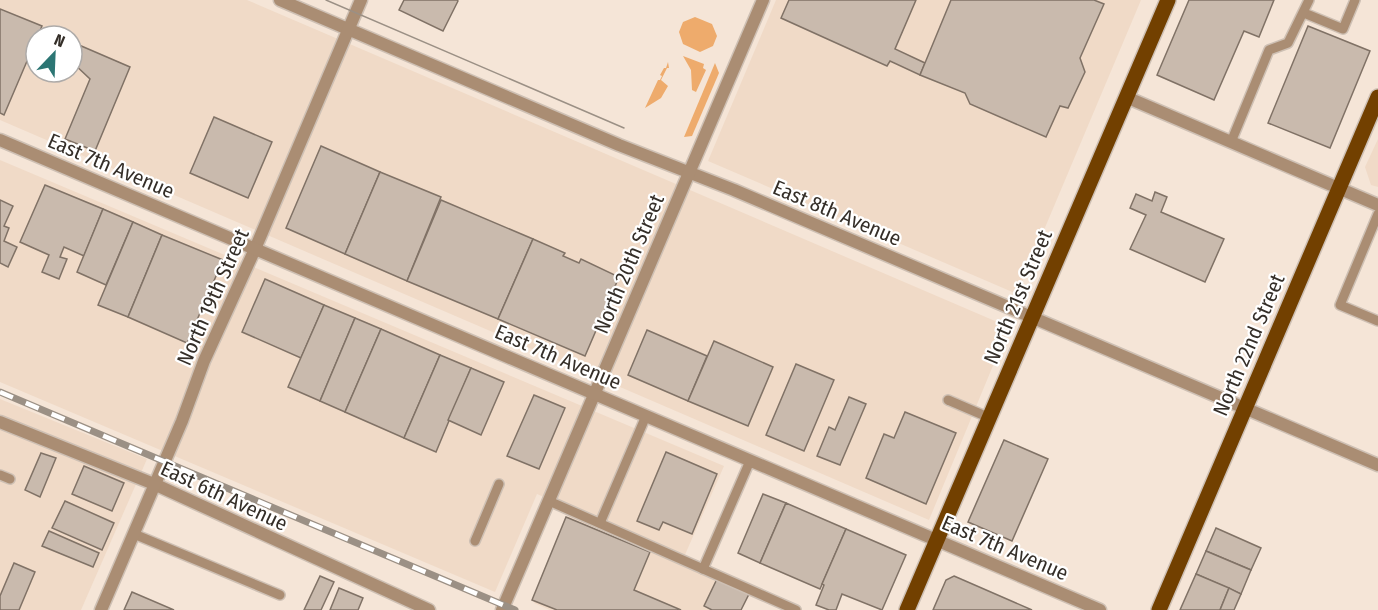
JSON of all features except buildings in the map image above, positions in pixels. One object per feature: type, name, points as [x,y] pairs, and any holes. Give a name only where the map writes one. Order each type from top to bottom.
[{"type":"main road","name":"North 21st Street","points":[[908,610],[1168,0]]},
{"type":"main road","name":"North 22nd Street","points":[[1159,610],[1378,98]]},
{"type":"street","name":"East 8th Avenue","points":[[280,0],[1378,465]]},
{"type":"street","name":"North 19th Street","points":[[101,610],[204,361],[255,249],[361,0]]},
{"type":"street","name":"North 20th Street","points":[[502,610],[763,0]]},
{"type":"street","points":[[1126,97],[1378,205]]},
{"type":"street","name":"East 7th Avenue","points":[[0,140],[1100,610]]},
{"type":"street","name":"East 6th Avenue","points":[[0,422],[154,484],[429,610]]},
{"type":"lane","points":[[1231,142],[1269,50],[1288,43],[1310,0]]},
{"type":"lane","points":[[1304,13],[1343,28],[1355,0]]},
{"type":"lane","points":[[1378,214],[1340,305],[1378,321]]},
{"type":"lane","points":[[948,400],[990,418]]},
{"type":"lane","points":[[600,524],[646,416]]},
{"type":"lane","points":[[703,569],[750,461]]},
{"type":"lane","points":[[0,475],[10,479]]},
{"type":"lane","points":[[476,541],[499,484]]},
{"type":"lane","points":[[549,501],[796,610]]},
{"type":"lane","points":[[134,534],[280,595]]},
{"type":"shaded area","points":[[0,0],[247,0],[1009,327],[929,520],[0,120]]},
{"type":"shaded area","points":[[776,0],[1141,0],[1017,294],[708,161]]},
{"type":"shaded area","points":[[695,17],[712,24],[717,36],[713,46],[700,52],[683,44],[679,32],[683,22]]},
{"type":"shaded area","points":[[683,56],[704,64],[703,68],[706,70],[696,92],[692,90],[691,70]]},
{"type":"shaded area","points":[[668,62],[669,68],[661,80],[668,86],[661,98],[645,108],[662,76],[660,75]]},
{"type":"shaded area","points":[[715,63],[719,73],[692,136],[684,137]]},
{"type":"shaded area","points":[[1378,139],[1378,187],[1371,185],[1365,167]]},
{"type":"shaded area","points":[[0,160],[724,466],[684,557],[537,494],[495,592],[0,382]]},
{"type":"shaded area","points":[[0,399],[147,459],[81,610],[0,610]]},
{"type":"shaded area","points":[[570,512],[751,587],[741,610],[550,610],[534,603]]},
{"type":"tram line","points":[[326,0],[624,128]]},
{"type":"railway","points":[[0,392],[515,610]]}]
